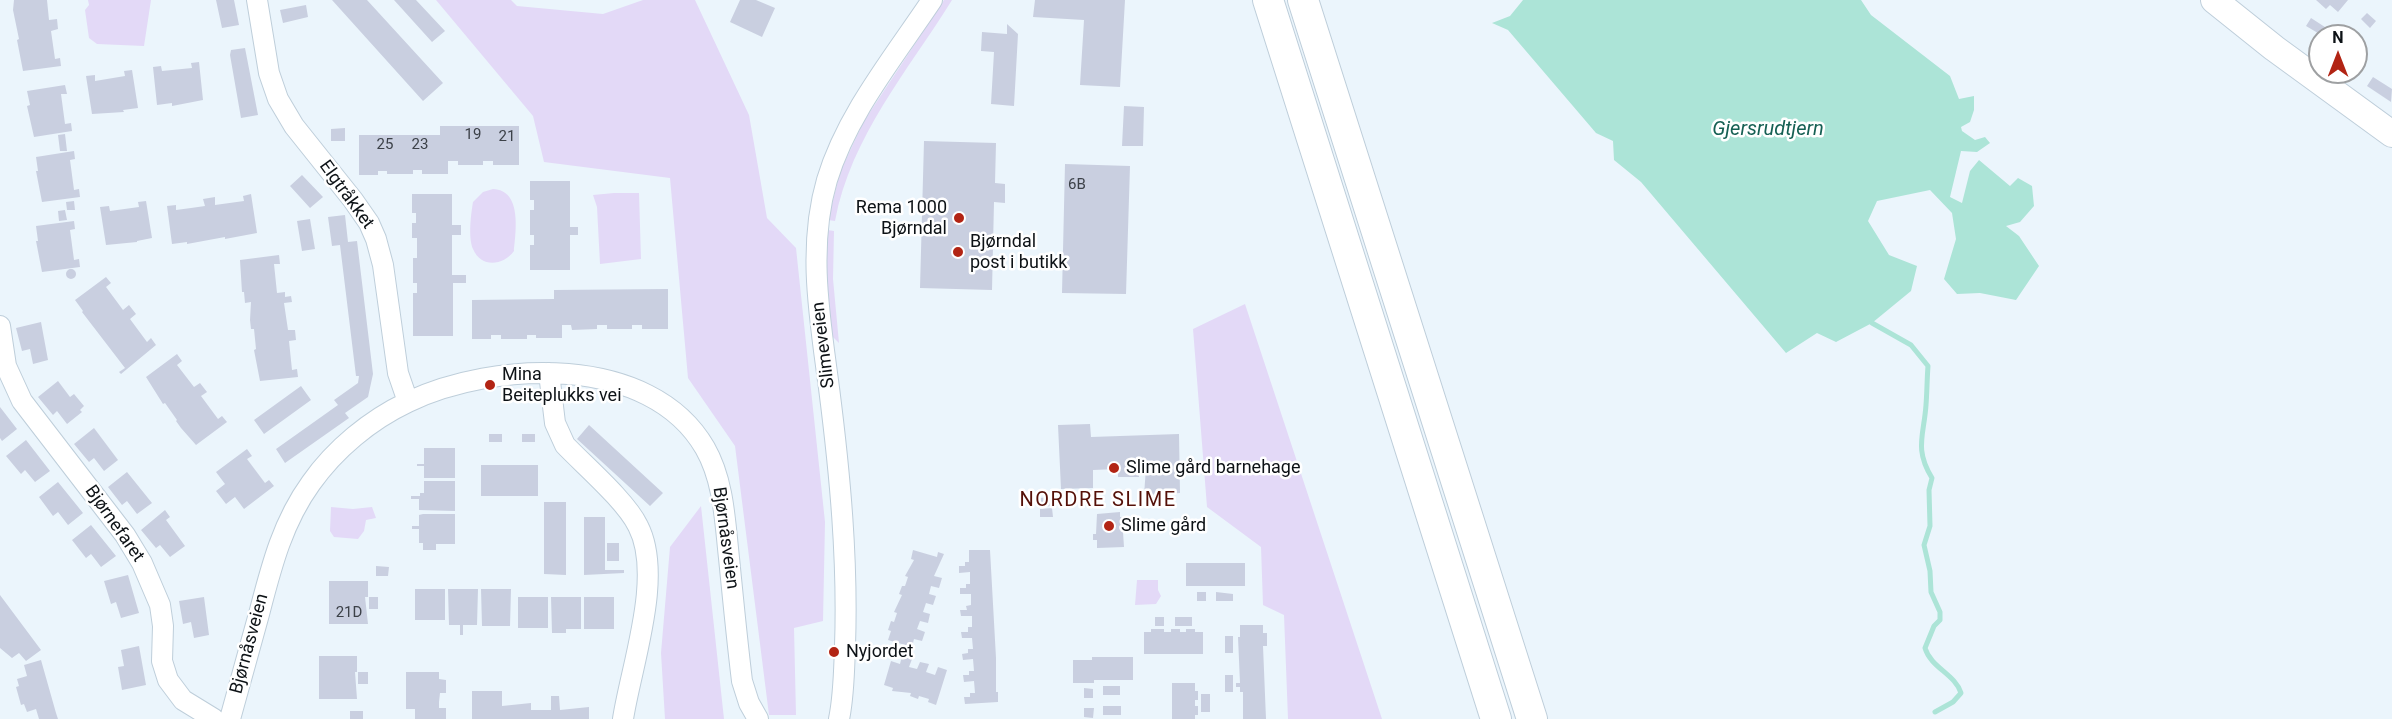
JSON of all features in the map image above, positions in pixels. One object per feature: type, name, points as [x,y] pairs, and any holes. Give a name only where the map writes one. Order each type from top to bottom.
[{"type":"highway","points":[[1268,0],[1496,719]]},
{"type":"highway","points":[[1304,0],[1532,719]]},
{"type":"main road","points":[[2214,0],[2274,48],[2392,134]]},
{"type":"street","name":"Elgtråkket","points":[[257,0],[269,73],[278,99],[294,126],[359,208],[376,239],[383,265],[398,373],[408,402]]},
{"type":"street","name":"Slimeveien","points":[[839,719],[843,689],[845,630],[842,501],[819,315],[816,267],[818,224],[826,182],[841,142],[864,101],[932,0]]},
{"type":"street","name":"Bjørnefaret","points":[[0,326],[6,366],[22,401],[125,535],[142,563],[160,605],[163,626],[162,661],[168,680],[183,700],[214,719]]},
{"type":"street","name":"Bjørnåsveien","points":[[230,719],[273,559],[296,506],[311,482],[341,447],[379,418],[434,391],[482,378],[549,373],[568,374],[614,383],[651,397],[666,406],[687,425],[705,448],[715,473],[723,507],[742,681],[749,703],[758,719]]},
{"type":"street","points":[[549,373],[557,432],[565,445],[626,509],[638,525],[645,546],[647,583],[644,615],[623,719]]},
{"type":"shaded area","points":[[88,0],[151,0],[144,46],[97,44],[89,38],[85,10],[89,5]]},
{"type":"shaded area","points":[[436,0],[511,0],[517,6],[603,14],[643,0],[695,0],[749,115],[767,218],[796,248],[825,522],[823,621],[794,628],[796,715],[769,715],[735,446],[688,378],[670,178],[544,162],[533,116]]},
{"type":"shaded area","points":[[944,0],[952,0],[867,132],[843,190],[835,221],[828,220],[840,172],[864,121]]},
{"type":"shaded area","points":[[493,189],[509,196],[513,204],[516,223],[514,251],[504,260],[492,263],[477,255],[471,244],[470,232],[473,202],[483,192]]},
{"type":"shaded area","points":[[639,193],[641,259],[600,264],[597,207],[593,195]]},
{"type":"shaded area","points":[[827,230],[834,231],[833,279],[839,343],[832,336],[826,284]]},
{"type":"shaded area","points":[[1245,304],[1382,719],[1288,719],[1284,615],[1263,605],[1261,547],[1207,507],[1193,329]]},
{"type":"shaded area","points":[[701,506],[724,719],[665,719],[661,653],[670,547]]},
{"type":"shaded area","points":[[331,507],[353,509],[372,507],[376,518],[366,520],[364,531],[358,539],[334,537],[330,531]]},
{"type":"shaded area","points":[[1137,580],[1158,580],[1158,590],[1161,596],[1156,604],[1135,605]]},
{"type":"water","name":"Gjersrudtjern","points":[[1523,0],[1861,0],[1871,15],[1950,76],[1959,99],[1974,96],[1974,110],[1970,122],[1961,127],[1962,131],[1975,140],[1985,137],[1990,143],[1977,152],[1961,151],[1950,197],[1962,203],[1970,171],[1979,160],[2010,186],[2018,178],[2032,186],[2034,206],[2020,222],[2006,226],[2019,236],[2039,266],[2016,300],[1980,293],[1957,294],[1944,279],[1956,239],[1952,213],[1930,190],[1877,201],[1868,221],[1889,255],[1917,266],[1911,291],[1872,323],[1836,342],[1817,333],[1786,353],[1641,182],[1614,160],[1613,141],[1596,133],[1508,30],[1492,23],[1510,16]]},
{"type":"building","points":[[14,0],[47,0],[49,20],[57,19],[58,29],[51,31],[55,59],[60,58],[61,66],[23,71],[13,10]]},
{"type":"building","points":[[216,0],[234,0],[239,25],[222,28]]},
{"type":"building","points":[[332,0],[367,0],[443,83],[423,101]]},
{"type":"building","points":[[394,0],[416,0],[445,31],[432,42]]},
{"type":"building","points":[[740,0],[756,0],[775,8],[762,37],[730,22]]},
{"type":"building","points":[[1035,0],[1125,0],[1120,87],[1080,85],[1084,20],[1033,17]]},
{"type":"building","points":[[2316,0],[2348,0],[2338,12],[2330,5],[2326,9]]},
{"type":"building","points":[[306,5],[308,17],[283,23],[280,10]]},
{"type":"building","points":[[2367,13],[2376,21],[2370,28],[2361,19]]},
{"type":"building","points":[[2311,18],[2320,24],[2308,24],[2308,27],[2306,26]]},
{"type":"building","points":[[1007,24],[1018,34],[1014,106],[991,104],[994,52],[981,51],[982,32],[1007,34]]},
{"type":"building","points":[[245,48],[258,115],[241,118],[230,55],[231,50]]},
{"type":"building","points":[[199,62],[203,100],[172,106],[172,103],[157,105],[153,67],[161,66],[162,71],[192,68],[191,63]]},
{"type":"building","points":[[132,70],[138,108],[123,110],[124,112],[92,114],[86,76],[95,75],[95,81],[125,76],[124,71]]},
{"type":"building","points":[[2373,77],[2392,89],[2391,102],[2367,86]]},
{"type":"building","points":[[65,85],[67,94],[61,94],[65,124],[71,123],[72,131],[34,137],[27,106],[30,105],[27,91]]},
{"type":"building","points":[[1124,106],[1144,107],[1143,146],[1122,146]]},
{"type":"building","points":[[440,126],[519,126],[519,165],[493,165],[493,161],[483,161],[483,165],[458,165],[458,161],[448,161],[448,174],[422,174],[422,170],[413,170],[413,174],[387,174],[387,171],[378,171],[378,175],[359,175],[359,135],[440,135]]},
{"type":"building","points":[[345,128],[345,141],[331,141],[331,129]]},
{"type":"building","points":[[65,134],[67,151],[60,151],[58,135]]},
{"type":"building","points":[[924,141],[996,143],[995,183],[1005,184],[1005,203],[994,202],[992,290],[920,288]]},
{"type":"building","points":[[74,151],[75,159],[70,160],[74,190],[79,189],[80,197],[42,202],[36,171],[38,171],[36,157]]},
{"type":"building","points":[[1065,164],[1130,166],[1126,294],[1062,293]]},
{"type":"building","points":[[302,175],[323,197],[310,208],[290,186]]},
{"type":"building","points":[[530,181],[570,181],[570,227],[578,227],[578,235],[570,235],[570,270],[530,270],[530,245],[534,245],[534,235],[530,235],[530,210],[534,210],[534,200],[530,200]]},
{"type":"building","points":[[251,194],[257,233],[187,244],[187,242],[172,244],[167,206],[176,205],[176,210],[205,206],[203,199],[215,197],[215,205],[244,201],[243,196]]},
{"type":"building","points":[[412,194],[452,194],[452,225],[461,225],[461,235],[452,235],[452,275],[466,275],[466,283],[453,283],[453,336],[413,336],[413,293],[417,293],[417,283],[413,283],[413,258],[417,258],[417,238],[412,238],[412,223],[416,223],[416,213],[412,213]]},
{"type":"building","points":[[74,201],[75,210],[67,210],[66,202]]},
{"type":"building","points":[[146,201],[152,238],[106,245],[100,207],[109,206],[110,211],[139,207],[138,202]]},
{"type":"building","points":[[65,210],[67,220],[59,221],[58,211]]},
{"type":"building","points":[[345,215],[348,242],[357,241],[373,374],[368,397],[345,413],[349,418],[285,463],[276,449],[338,405],[334,400],[358,383],[359,376],[356,376],[340,245],[332,246],[328,217]]},
{"type":"building","points":[[310,219],[315,249],[302,251],[297,221]]},
{"type":"building","points":[[74,221],[75,229],[70,230],[74,260],[79,259],[80,267],[42,272],[36,241],[38,241],[36,226]]},
{"type":"building","points":[[279,255],[280,264],[274,264],[277,293],[285,292],[285,297],[291,296],[292,302],[284,303],[288,330],[295,330],[296,340],[289,341],[292,370],[297,369],[298,377],[260,381],[254,350],[256,349],[254,329],[251,329],[251,302],[245,303],[244,292],[242,292],[240,260]]},
{"type":"building","points":[[71,269],[76,274],[71,279],[66,274]]},
{"type":"building","points":[[106,277],[111,283],[106,287],[123,310],[129,305],[136,314],[130,319],[147,342],[151,338],[156,345],[121,374],[119,372],[125,368],[75,300]]},
{"type":"building","points":[[668,289],[668,329],[642,329],[642,325],[632,325],[632,329],[607,329],[607,325],[597,325],[597,329],[572,330],[571,325],[562,325],[562,338],[536,338],[536,335],[527,335],[527,339],[501,339],[501,335],[491,335],[491,339],[472,339],[472,300],[554,299],[554,290]]},
{"type":"building","points":[[41,322],[48,360],[33,364],[30,349],[22,351],[16,328]]},
{"type":"building","points":[[177,354],[182,361],[177,365],[194,387],[200,383],[207,392],[201,396],[218,419],[222,416],[227,422],[196,445],[181,428],[165,403],[163,404],[146,377]]},
{"type":"building","points":[[58,381],[70,397],[74,394],[84,406],[80,410],[82,412],[67,424],[57,411],[53,415],[38,397]]},
{"type":"building","points":[[301,386],[311,400],[264,434],[254,420]]},
{"type":"building","points":[[0,407],[17,429],[2,441],[0,438]]},
{"type":"building","points":[[1090,424],[1091,437],[1179,434],[1180,493],[1144,495],[1146,468],[1139,468],[1139,477],[1118,477],[1118,469],[1093,470],[1093,488],[1061,489],[1058,425]]},
{"type":"building","points":[[589,425],[663,493],[650,506],[577,439]]},
{"type":"building","points":[[94,428],[118,460],[104,471],[94,458],[89,462],[74,444]]},
{"type":"building","points":[[489,434],[502,434],[502,442],[489,442]]},
{"type":"building","points":[[522,434],[535,434],[535,442],[522,442]]},
{"type":"building","points":[[26,440],[50,471],[35,482],[25,470],[21,474],[6,456]]},
{"type":"building","points":[[424,448],[455,448],[455,478],[424,478],[424,466],[417,466],[417,464],[424,464]]},
{"type":"building","points":[[247,449],[252,456],[247,459],[265,483],[269,480],[274,486],[244,509],[235,497],[226,504],[216,491],[225,484],[216,472]]},
{"type":"building","points":[[481,465],[538,465],[538,496],[481,496]]},
{"type":"building","points":[[127,472],[152,503],[137,514],[127,501],[122,505],[108,487]]},
{"type":"building","points":[[424,481],[455,481],[455,511],[419,510],[419,499],[411,499],[411,496],[420,496],[420,493],[424,493]]},
{"type":"building","points":[[58,482],[83,513],[68,525],[58,512],[53,516],[39,497]]},
{"type":"building","points":[[1051,497],[1052,506],[1039,507],[1039,498]]},
{"type":"building","points":[[544,502],[566,502],[566,575],[544,574]]},
{"type":"building","points":[[1052,508],[1053,517],[1040,517],[1040,509]]},
{"type":"building","points":[[165,510],[170,517],[166,520],[185,546],[170,557],[160,545],[156,548],[141,530]]},
{"type":"building","name":"Slime gård","points":[[1120,512],[1124,547],[1097,548],[1097,540],[1093,540],[1093,534],[1096,534],[1097,514]]},
{"type":"building","points":[[455,514],[455,544],[436,544],[436,550],[423,550],[423,543],[419,543],[419,529],[412,529],[412,526],[419,526],[419,515]]},
{"type":"building","points":[[584,517],[605,517],[605,570],[624,570],[624,573],[584,575]]},
{"type":"building","points":[[91,525],[116,556],[101,567],[91,554],[86,558],[72,540]]},
{"type":"building","points":[[607,543],[619,543],[619,561],[607,561]]},
{"type":"building","points":[[913,550],[937,557],[938,552],[944,554],[934,576],[942,578],[939,588],[931,586],[929,594],[936,596],[933,605],[926,603],[923,612],[930,614],[928,623],[920,621],[917,629],[925,632],[922,641],[914,639],[912,647],[888,640],[891,631],[888,630],[897,613],[894,612],[902,595],[899,594],[908,577],[905,576],[914,560],[911,559]]},
{"type":"building","points":[[969,550],[990,550],[998,702],[965,704],[964,697],[970,697],[970,693],[975,693],[974,681],[964,682],[963,675],[969,675],[969,671],[974,671],[973,659],[963,660],[962,654],[968,653],[968,649],[973,649],[972,638],[962,638],[961,632],[968,632],[968,627],[972,627],[972,616],[961,616],[960,610],[967,610],[966,606],[971,605],[971,594],[960,594],[960,588],[966,588],[966,584],[970,584],[970,572],[959,573],[959,566],[965,566],[965,562],[969,562]]},
{"type":"building","points":[[1186,563],[1245,563],[1245,586],[1186,586]]},
{"type":"building","points":[[376,566],[389,567],[388,576],[376,576]]},
{"type":"building","points":[[128,575],[139,613],[121,618],[116,602],[111,604],[104,581]]},
{"type":"building","points":[[329,581],[368,581],[368,597],[365,597],[368,624],[329,624]]},
{"type":"building","points":[[415,589],[445,589],[445,620],[415,620]]},
{"type":"building","points":[[448,589],[478,589],[477,625],[463,625],[463,635],[460,635],[460,625],[449,625]]},
{"type":"building","points":[[481,589],[511,589],[510,626],[482,626]]},
{"type":"building","points":[[1197,592],[1206,592],[1206,601],[1197,601]]},
{"type":"building","points":[[1216,592],[1233,594],[1233,601],[1216,601]]},
{"type":"building","points":[[0,595],[41,650],[26,661],[19,653],[12,658],[0,648]]},
{"type":"building","points":[[204,597],[209,635],[194,638],[191,622],[183,624],[179,601]]},
{"type":"building","points":[[369,597],[378,597],[378,609],[369,609]]},
{"type":"building","points":[[518,597],[548,597],[548,628],[518,628]]},
{"type":"building","points":[[551,597],[581,597],[581,629],[566,629],[566,633],[552,633]]},
{"type":"building","points":[[584,597],[614,597],[614,629],[584,629]]},
{"type":"building","points":[[1155,617],[1164,617],[1164,626],[1155,626]]},
{"type":"building","points":[[1175,617],[1192,617],[1192,626],[1175,626]]},
{"type":"building","points":[[1240,625],[1263,625],[1263,633],[1267,633],[1267,646],[1263,646],[1266,719],[1243,719],[1243,692],[1240,692],[1240,687],[1236,687],[1236,683],[1240,683],[1238,637],[1240,637]]},
{"type":"building","points":[[1151,629],[1164,629],[1164,632],[1171,632],[1171,629],[1180,629],[1180,632],[1186,632],[1186,629],[1195,629],[1195,632],[1203,632],[1203,654],[1144,654],[1144,632],[1151,632]]},
{"type":"building","points":[[1225,636],[1233,636],[1233,653],[1225,653]]},
{"type":"building","points":[[139,646],[146,685],[122,690],[118,667],[124,666],[121,650]]},
{"type":"building","points":[[319,656],[357,656],[357,672],[355,672],[357,699],[319,699]]},
{"type":"building","points":[[902,656],[912,659],[909,667],[917,669],[920,662],[929,664],[926,672],[935,675],[938,667],[947,670],[936,705],[928,702],[929,699],[919,696],[918,699],[910,696],[911,693],[892,691],[893,688],[884,685],[891,661],[900,664]]},
{"type":"building","points":[[1092,657],[1133,657],[1133,680],[1094,680],[1094,683],[1073,683],[1073,660],[1092,660]]},
{"type":"building","points":[[41,660],[58,719],[39,719],[36,709],[27,712],[24,704],[21,705],[16,687],[19,686],[17,679],[27,676],[24,665]]},
{"type":"building","points":[[358,672],[368,672],[368,684],[358,684]]},
{"type":"building","points":[[406,672],[439,672],[439,679],[446,680],[446,693],[440,693],[439,708],[446,708],[446,719],[415,719],[415,709],[406,709]]},
{"type":"building","points":[[1225,675],[1233,675],[1233,692],[1225,692]]},
{"type":"building","points":[[1172,683],[1195,683],[1195,691],[1198,691],[1195,706],[1198,706],[1198,715],[1195,715],[1195,719],[1172,719]]},
{"type":"building","points":[[1103,686],[1120,686],[1120,695],[1103,695]]},
{"type":"building","points":[[1084,688],[1093,689],[1093,698],[1084,698]]},
{"type":"building","points":[[472,691],[502,691],[502,706],[531,703],[531,710],[551,710],[551,696],[559,696],[560,710],[589,707],[589,719],[472,719]]},
{"type":"building","points":[[1201,694],[1210,694],[1210,712],[1201,712]]},
{"type":"building","points":[[1103,706],[1121,706],[1121,715],[1103,715]]},
{"type":"building","points":[[1084,708],[1094,708],[1093,718],[1084,717]]},
{"type":"building","points":[[350,711],[363,711],[363,719],[350,719]]},
{"type":"waterway","points":[[1872,323],[1911,345],[1928,366],[1922,450],[1926,468],[1932,478],[1929,490],[1930,526],[1924,545],[1930,571],[1931,592],[1940,612],[1940,620],[1934,626],[1925,648],[1932,661],[1954,681],[1961,693],[1953,702],[1935,712]]},
{"type":"place","name":"Rema 1000 Bjørndal","points":[[959,218]]},
{"type":"place","name":"Bjørndal post i butikk","points":[[958,252]]},
{"type":"place","name":"Mina Beiteplukks vei","points":[[490,385]]},
{"type":"place","name":"Slime gård barnehage","points":[[1114,468]]},
{"type":"place","name":"Slime gård","points":[[1109,526]]},
{"type":"place","name":"Nyjordet","points":[[834,652]]},
{"type":"district","name":"NORDRE SLIME","points":[[1098,501]]}]
